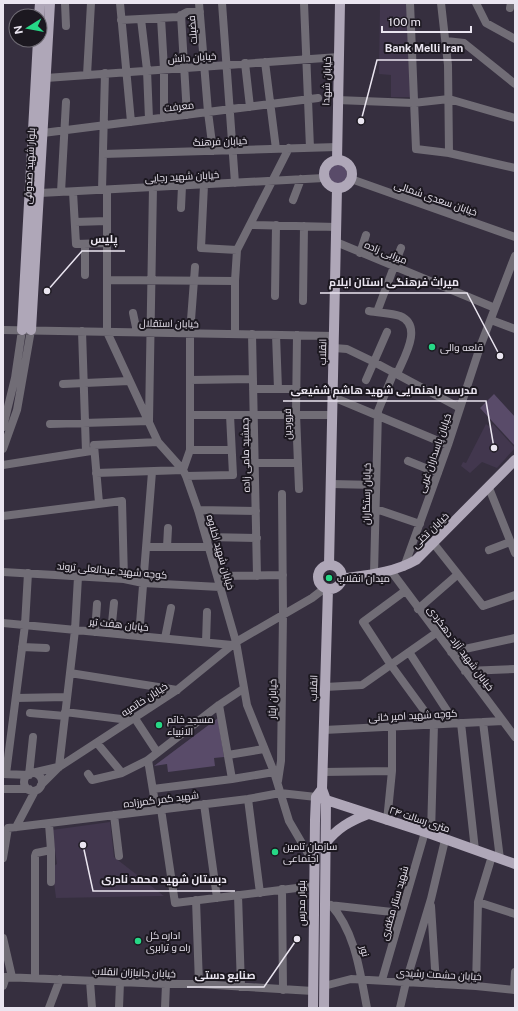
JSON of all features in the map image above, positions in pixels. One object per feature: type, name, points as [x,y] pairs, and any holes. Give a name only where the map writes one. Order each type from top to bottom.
[{"type":"main road","name":"بلوار شهید صدوقی","points":[[26,330],[40,193],[50,3]]},
{"type":"main road","name":"خیابان شهدا","points":[[337,160],[340,3]]},
{"type":"main road","name":"بلوار شهید صدوقی","points":[[26,330],[38,48]]},
{"type":"main road","points":[[337,160],[347,164],[350,168],[351,179],[343,187],[337,188],[327,183],[324,178],[324,173],[328,164],[337,160]]},
{"type":"main road","name":"انقلاب","points":[[329,565],[337,188]]},
{"type":"main road","name":"خیابان تختی","points":[[341,579],[391,571],[404,567],[416,560],[434,544],[515,460]]},
{"type":"main road","points":[[329,565],[339,570],[341,579],[337,586],[327,588],[319,583],[318,575],[322,568],[329,565]]},
{"type":"main road","name":"انقلاب","points":[[322,795],[327,588]]},
{"type":"main road","points":[[322,795],[328,905],[324,934],[324,1008]]},
{"type":"main road","name":"۲۴ متری رسالت","points":[[322,795],[387,821],[428,833],[515,864]]},
{"type":"main road","name":"بلوار مدرس","points":[[313,1008],[313,862],[322,795]]},
{"type":"main road","points":[[325,844],[332,835],[344,825],[368,814]]},
{"type":"main road","points":[[313,934],[324,934]]},
{"type":"street","points":[[65,3],[66,26]]},
{"type":"street","points":[[87,74],[91,3]]},
{"type":"street","points":[[120,3],[131,122]]},
{"type":"street","name":"فضیلت","points":[[199,3],[208,112],[213,151]]},
{"type":"street","points":[[222,3],[231,150],[235,183]]},
{"type":"street","points":[[304,3],[310,148]]},
{"type":"street","points":[[410,3],[416,149],[449,153],[515,168]]},
{"type":"street","points":[[441,3],[446,41],[449,99],[449,153]]},
{"type":"street","points":[[476,3],[486,23],[515,39]]},
{"type":"street","points":[[121,20],[161,18],[181,15],[187,12],[200,12]]},
{"type":"street","points":[[181,15],[187,115]]},
{"type":"street","points":[[161,18],[164,69],[164,118]]},
{"type":"street","points":[[141,19],[147,70],[149,119]]},
{"type":"street","points":[[446,41],[464,43],[515,84]]},
{"type":"street","name":"خیابان دانش","points":[[46,78],[339,57]]},
{"type":"street","points":[[265,62],[276,149]]},
{"type":"street","points":[[245,63],[250,106]]},
{"type":"street","points":[[105,73],[103,154],[107,221],[107,332]]},
{"type":"street","name":"معرفت","points":[[43,133],[318,98]]},
{"type":"street","points":[[337,100],[413,103],[449,99],[515,118]]},
{"type":"street","points":[[61,192],[66,102]]},
{"type":"street","name":"خیابان فرهنگ","points":[[103,154],[337,147]]},
{"type":"street","points":[[235,334],[235,281],[238,250],[274,181],[289,148]]},
{"type":"street","name":"خیابان شهید رجایی","points":[[40,193],[324,178]]},
{"type":"street","points":[[293,200],[301,179]]},
{"type":"street","name":"خیابان سعدی شمالی","points":[[351,179],[515,237]]},
{"type":"street","points":[[204,185],[201,248],[238,250]]},
{"type":"street","points":[[181,208],[182,186]]},
{"type":"street","points":[[50,424],[149,421],[153,187]]},
{"type":"street","points":[[73,192],[76,244],[107,243]]},
{"type":"street","points":[[75,222],[107,221]]},
{"type":"street","points":[[252,225],[336,227]]},
{"type":"street","points":[[275,296],[276,225]]},
{"type":"street","points":[[303,301],[304,226]]},
{"type":"street","points":[[360,253],[366,235]]},
{"type":"street","name":"میرابی زاده","points":[[336,242],[495,308]]},
{"type":"street","points":[[85,244],[85,275]]},
{"type":"street","points":[[394,266],[401,248]]},
{"type":"street","name":"خیابان پاسداران غربی","points":[[404,567],[448,445],[480,347],[515,256]]},
{"type":"street","name":"خیابان رستگاران","points":[[374,574],[378,411],[411,338],[409,323],[399,316],[373,312],[394,266]]},
{"type":"street","points":[[185,473],[190,450],[190,333],[195,267]]},
{"type":"street","points":[[107,280],[235,281]]},
{"type":"street","points":[[133,313],[137,332]]},
{"type":"street","points":[[491,320],[515,329]]},
{"type":"street","name":"خیابان استقلال","points":[[3,330],[334,336]]},
{"type":"street","points":[[3,427],[26,330]]},
{"type":"street","points":[[3,449],[17,410],[26,330]]},
{"type":"street","points":[[82,331],[84,423],[92,449],[99,503]]},
{"type":"street","name":"خیابان شهید اخلاوه","points":[[107,332],[158,442],[185,473],[218,576],[243,689],[264,749],[274,772],[289,821],[313,862]]},
{"type":"street","points":[[366,380],[388,332]]},
{"type":"street","name":"جمشید مامی زاده","points":[[252,334],[257,576]]},
{"type":"street","points":[[276,335],[278,389]]},
{"type":"street","name":"فروردین","points":[[297,335],[296,414],[299,489]]},
{"type":"street","points":[[334,348],[347,349],[460,408]]},
{"type":"street","points":[[190,380],[253,379]]},
{"type":"street","points":[[63,384],[83,382],[129,382]]},
{"type":"street","points":[[253,389],[297,389]]},
{"type":"street","points":[[333,397],[448,445]]},
{"type":"street","points":[[190,415],[332,415]]},
{"type":"street","points":[[96,473],[152,472],[233,475],[230,415]]},
{"type":"street","points":[[3,465],[92,449],[158,442]]},
{"type":"street","points":[[190,450],[231,450]]},
{"type":"street","points":[[408,461],[438,473]]},
{"type":"street","points":[[255,463],[298,462]]},
{"type":"street","points":[[139,636],[152,472]]},
{"type":"street","points":[[331,484],[376,485]]},
{"type":"street","points":[[489,488],[515,553]]},
{"type":"street","name":"خیابان ایثار","points":[[277,784],[280,761],[283,614],[282,494]]},
{"type":"street","points":[[3,516],[122,501],[124,579]]},
{"type":"street","points":[[376,509],[420,524]]},
{"type":"street","points":[[198,510],[256,511]]},
{"type":"street","points":[[167,547],[168,528]]},
{"type":"street","points":[[206,537],[257,538]]},
{"type":"street","points":[[489,550],[510,542]]},
{"type":"street","points":[[434,544],[482,606],[515,595]]},
{"type":"street","points":[[146,547],[209,547]]},
{"type":"street","name":"خیابان شهید آزاد دهکردی","points":[[391,571],[404,591],[515,737]]},
{"type":"street","name":"کوچه شهید عبدالعلی تروند","points":[[3,572],[124,579],[143,583],[220,587]]},
{"type":"street","points":[[4,774],[16,698],[25,625],[28,573]]},
{"type":"street","points":[[218,576],[283,575]]},
{"type":"street","points":[[418,609],[457,575]]},
{"type":"street","points":[[59,767],[75,630],[78,577]]},
{"type":"street","points":[[234,643],[327,588]]},
{"type":"street","points":[[404,591],[363,622],[391,665],[434,724]]},
{"type":"street","points":[[111,633],[114,603]]},
{"type":"street","points":[[95,632],[97,604]]},
{"type":"street","points":[[165,638],[171,608]]},
{"type":"street","points":[[206,642],[207,612]]},
{"type":"street","name":"خیابان هفت تیر","points":[[3,623],[206,642],[234,643]]},
{"type":"street","points":[[325,687],[362,685],[436,633]]},
{"type":"street","points":[[451,652],[515,638]]},
{"type":"street","name":"خیابان خاتمیه","points":[[35,788],[59,767],[176,690],[234,643]]},
{"type":"street","points":[[22,647],[46,648]]},
{"type":"street","points":[[409,652],[458,723],[475,850]]},
{"type":"street","points":[[465,672],[515,669]]},
{"type":"street","points":[[70,673],[176,690]]},
{"type":"street","points":[[88,774],[92,780],[122,773],[148,760],[219,704],[243,689]]},
{"type":"street","points":[[16,698],[67,697]]},
{"type":"street","points":[[219,704],[232,779]]},
{"type":"street","points":[[30,713],[132,719],[157,752]]},
{"type":"street","name":"کوچه شهید امیر خانی","points":[[324,730],[503,721]]},
{"type":"street","points":[[476,986],[478,902],[496,858],[483,722]]},
{"type":"street","name":"شهید ستار مظفری","points":[[382,980],[401,913],[428,833],[434,724]]},
{"type":"street","points":[[387,821],[392,771],[392,726]]},
{"type":"street","points":[[33,736],[30,774],[25,784],[35,788]]},
{"type":"street","points":[[97,743],[122,773]]},
{"type":"street","points":[[228,755],[264,749]]},
{"type":"street","points":[[148,760],[152,789],[158,809],[175,903],[313,886]]},
{"type":"street","name":"خیابان خاتمیه","points":[[4,774],[30,774],[59,767]]},
{"type":"street","points":[[322,772],[392,771]]},
{"type":"street","points":[[152,789],[274,772]]},
{"type":"street","points":[[3,858],[12,828],[41,777],[30,774]]},
{"type":"street","points":[[3,789],[35,788]]},
{"type":"street","name":"شهید کمر کمرزاده","points":[[12,828],[248,799],[280,792],[322,795]]},
{"type":"street","points":[[248,799],[260,893]]},
{"type":"street","points":[[204,804],[217,898]]},
{"type":"street","points":[[114,815],[118,856]]},
{"type":"street","points":[[49,824],[51,850],[50,882]]},
{"type":"street","points":[[400,1008],[406,982],[431,899],[445,840]]},
{"type":"street","points":[[35,977],[35,856],[36,852],[51,850]]},
{"type":"street","points":[[282,889],[283,990]]},
{"type":"street","points":[[238,895],[241,987]]},
{"type":"street","points":[[431,899],[436,984]]},
{"type":"street","points":[[196,900],[199,984]]},
{"type":"street","points":[[478,902],[515,914]]},
{"type":"street","points":[[328,905],[401,913]]},
{"type":"street","name":"نور","points":[[328,905],[342,917],[354,947],[367,1008]]},
{"type":"street","points":[[3,938],[7,977],[3,986]]},
{"type":"street","points":[[514,990],[515,972]]},
{"type":"street","name":"خیابان جانبازان انقلاب","points":[[7,977],[35,977],[166,984],[199,984],[313,991]]},
{"type":"street","points":[[49,1008],[60,979]]},
{"type":"street","name":"خیابان حشمت رشیدی","points":[[324,986],[340,981],[382,980],[514,990]]},
{"type":"street","points":[[90,981],[92,1008]]},
{"type":"street","points":[[119,1008],[120,982]]},
{"type":"street","points":[[165,1008],[166,984]]},
{"type":"shaded area","points":[[380,3],[410,3],[412,97],[391,97],[391,75],[379,74]]},
{"type":"shaded area","points":[[337,164],[344,167],[347,174],[344,181],[337,184],[330,181],[327,174],[330,167]]},
{"type":"shaded area","points":[[494,394],[515,417],[515,446],[480,408]]},
{"type":"shaded area","points":[[486,424],[490,427],[493,424],[515,448],[497,468],[482,462],[470,473],[461,466],[463,462],[466,463]]},
{"type":"shaded area","points":[[218,718],[224,757],[214,758],[215,766],[168,772],[167,764],[154,766]]},
{"type":"shaded area","points":[[110,822],[114,857],[164,896],[56,898],[52,867],[57,864],[52,830]]},
{"type":"place","name":"Bank Melli Iran","points":[[361,121]]},
{"type":"place","name":"پلیس","points":[[47,291]]},
{"type":"place","name":"قلعه والی","points":[[432,347]]},
{"type":"place","name":"میراث فرهنگی استان ایلام","points":[[500,356]]},
{"type":"place","name":"مدرسه راهنمایی شهید هاشم شفیعی","points":[[494,448]]},
{"type":"place","name":"میدان انقلاب","points":[[329,578]]},
{"type":"place","name":"مسجد خاتم الانبیاء","points":[[159,725]]},
{"type":"place","name":"دبستان شهید محمد نادری","points":[[83,845]]},
{"type":"place","name":"سازمان تامین اجتماعی","points":[[275,852]]},
{"type":"place","name":"صنایع دستی","points":[[297,939]]},
{"type":"place","name":"اداره کل راه و ترابری","points":[[138,941]]}]
